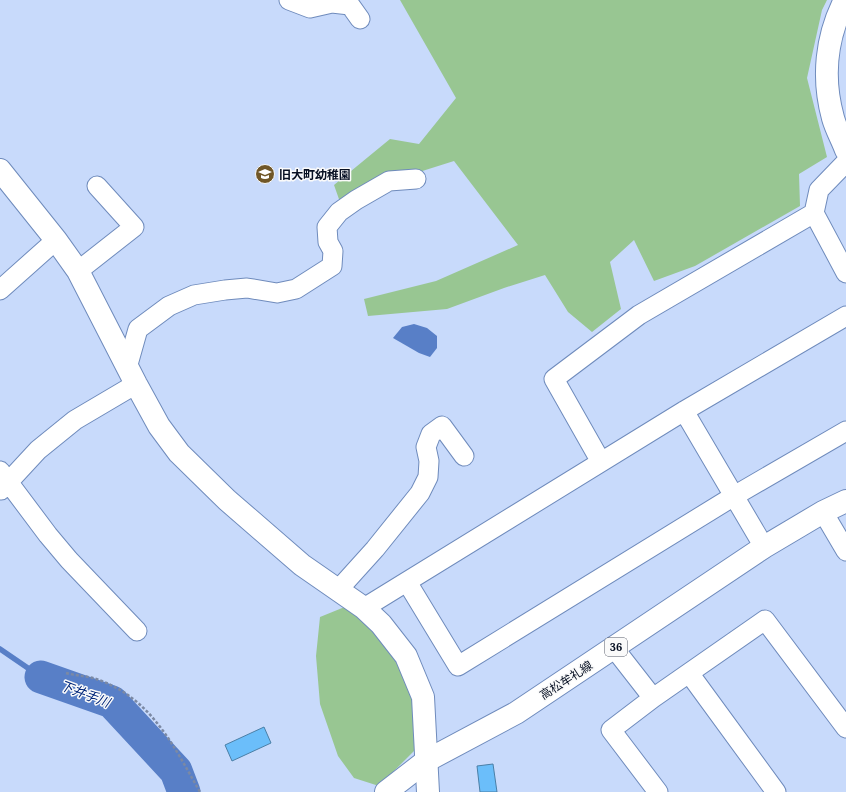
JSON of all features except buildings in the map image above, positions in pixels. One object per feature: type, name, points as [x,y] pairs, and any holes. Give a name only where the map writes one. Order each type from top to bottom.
[{"type":"street","points":[[289,0],[310,8],[332,3],[350,5],[360,19]]},
{"type":"street","points":[[845,0],[831,33],[827,60],[827,87],[833,118],[846,150]]},
{"type":"street","points":[[846,162],[819,190],[814,213],[846,273]]},
{"type":"street","points":[[0,170],[56,240],[78,271],[159,426],[179,452],[227,500],[302,565],[364,608],[381,624],[406,656],[423,697],[428,792]]},
{"type":"street","points":[[138,631],[69,560],[3,481],[38,450],[132,376],[138,328],[169,306],[194,295],[247,288],[277,293],[296,289],[332,266],[333,251],[328,242],[327,227],[339,212],[356,200],[389,181],[416,178]]},
{"type":"street","points":[[78,271],[134,227],[97,186]]},
{"type":"street","points":[[601,462],[554,378],[639,315],[814,213]]},
{"type":"street","points":[[0,290],[56,240]]},
{"type":"street","points":[[364,608],[684,411],[846,316]]},
{"type":"street","points":[[684,411],[764,547]]},
{"type":"street","points":[[338,590],[375,549],[420,492],[428,476],[429,461],[426,447],[431,434],[442,426],[464,456]]},
{"type":"street","points":[[407,582],[458,666],[734,496],[846,431]]},
{"type":"street","name":"高松牟礼線","points":[[386,792],[426,761],[516,713],[764,547],[823,512],[846,501]]},
{"type":"street","points":[[823,512],[846,551]]},
{"type":"street","points":[[658,792],[611,730],[653,698],[766,620],[846,728]]},
{"type":"street","points":[[614,648],[653,698]]},
{"type":"street","points":[[689,673],[776,792]]},
{"type":"path","points":[[66,673],[99,680],[119,689],[136,700],[164,729],[200,792]]},
{"type":"green space","points":[[400,0],[827,0],[822,10],[807,78],[827,157],[799,174],[800,206],[695,266],[654,281],[634,240],[610,262],[621,309],[592,332],[568,312],[545,275],[447,309],[368,316],[364,299],[436,281],[518,245],[454,161],[416,173],[340,202],[334,185],[390,139],[419,144],[456,98]]},
{"type":"green space","points":[[352,604],[377,626],[418,700],[417,748],[379,786],[354,778],[338,756],[320,704],[316,656],[320,617]]},
{"type":"water","points":[[414,324],[427,328],[437,336],[437,348],[430,357],[419,353],[393,338],[402,327]]},
{"type":"waterway","name":"下井手川","points":[[0,649],[41,677]]},
{"type":"waterway","name":"下井手川","points":[[41,677],[112,702],[176,771],[184,792]]},
{"type":"place","name":"旧大町幼稚園","points":[[265,174]]}]
